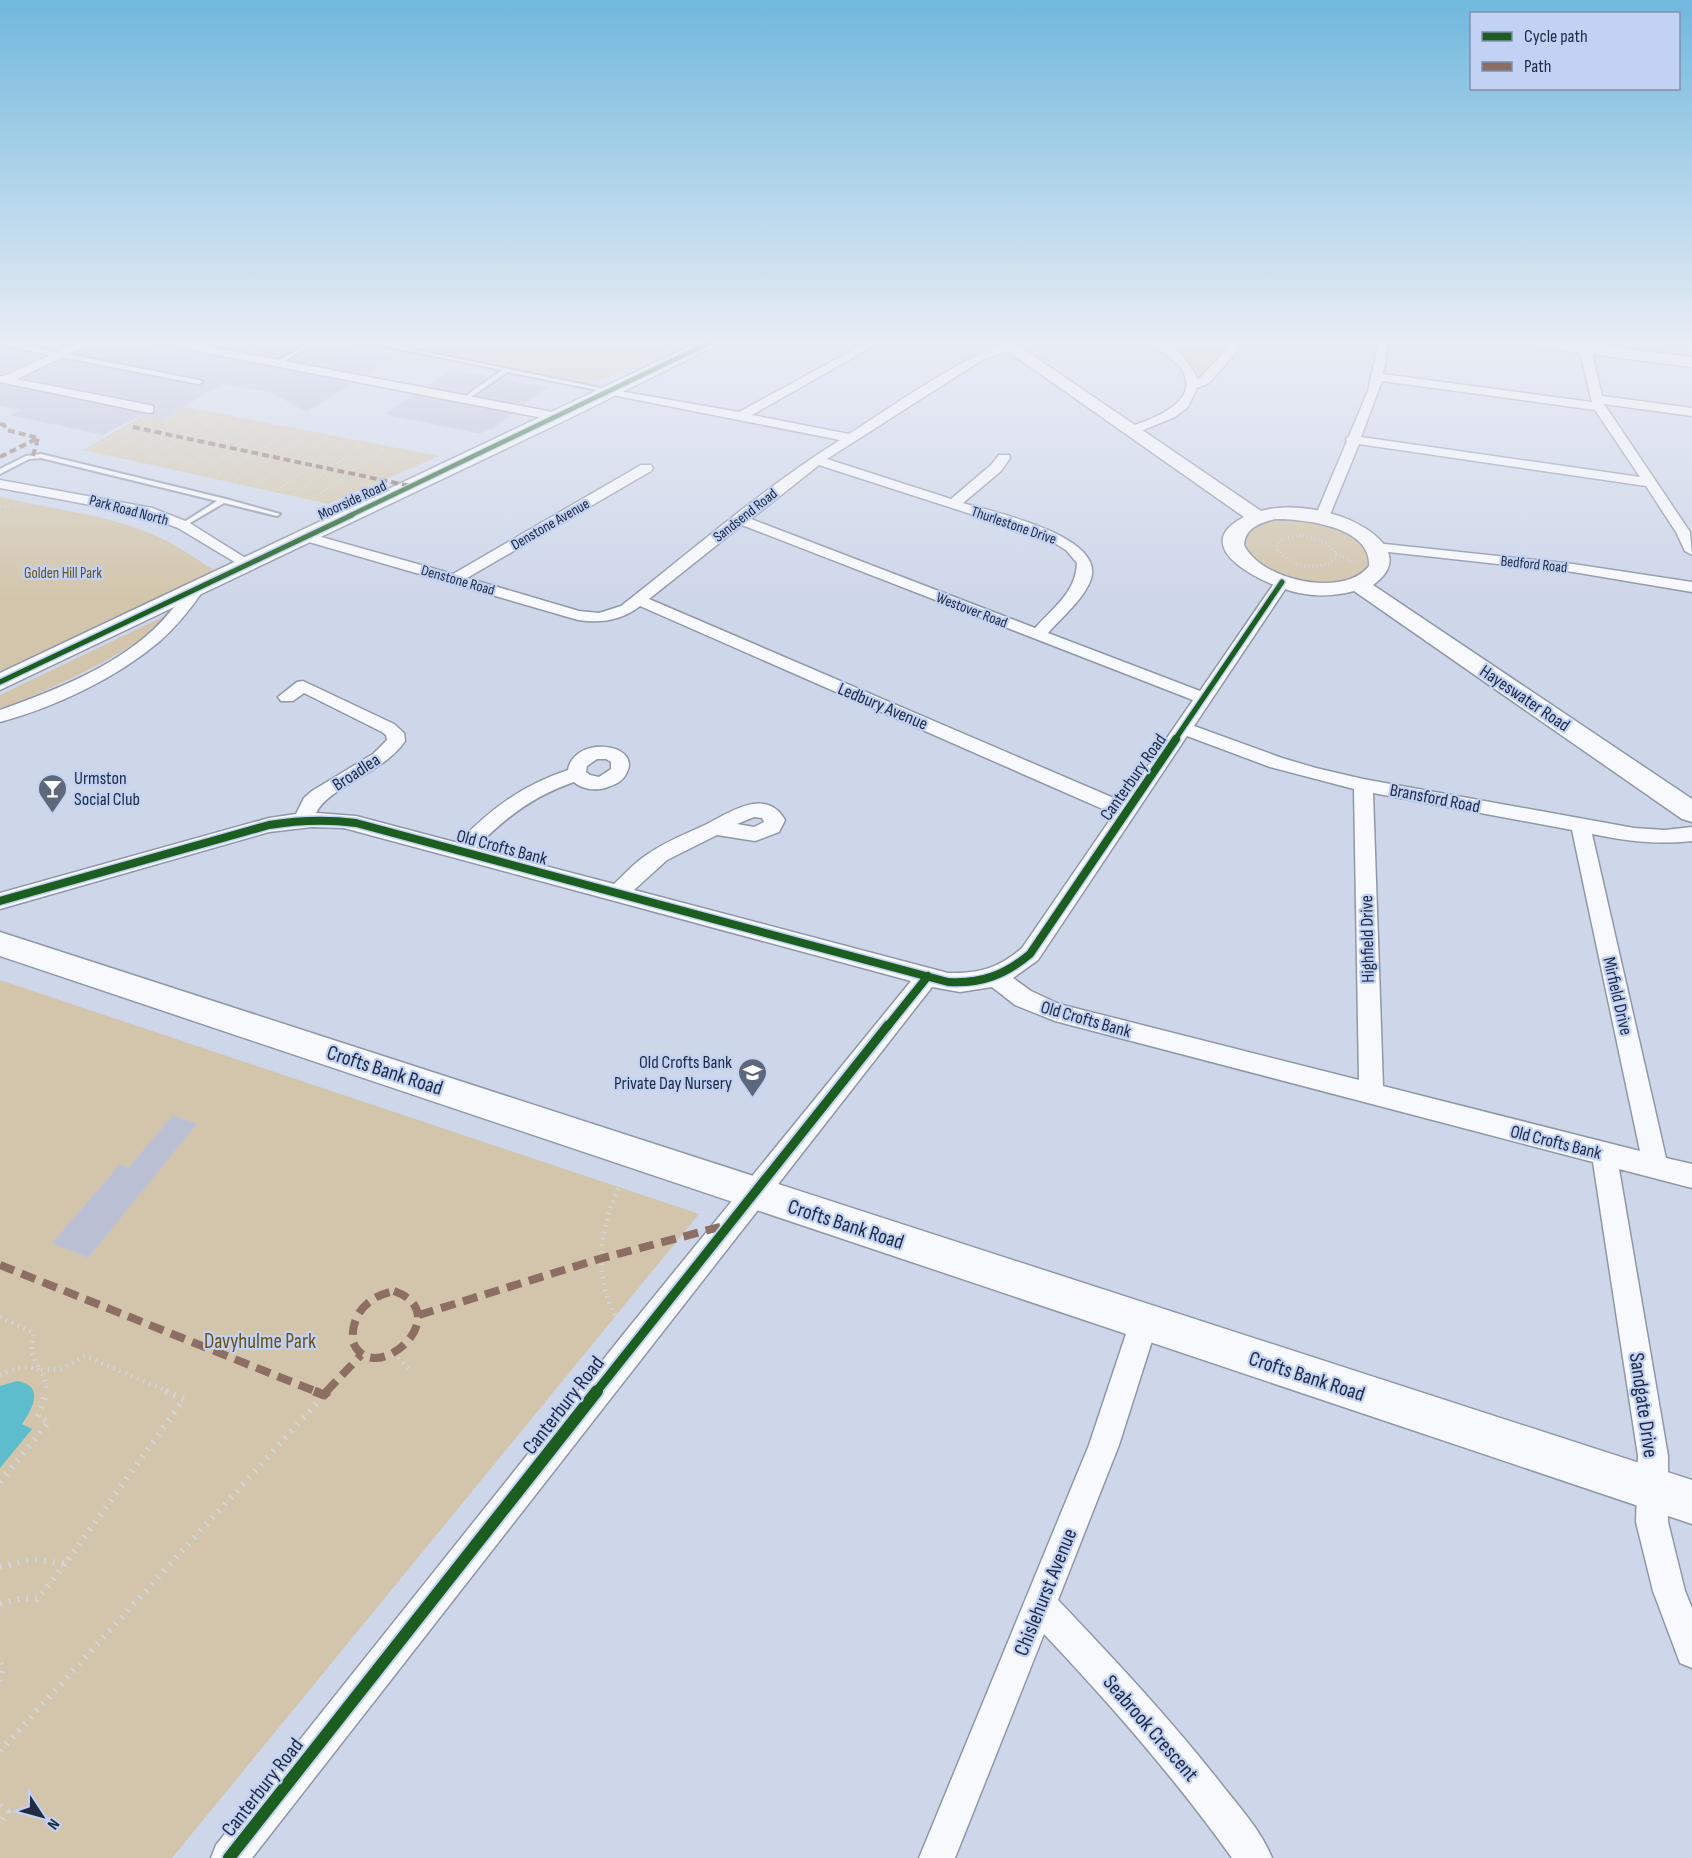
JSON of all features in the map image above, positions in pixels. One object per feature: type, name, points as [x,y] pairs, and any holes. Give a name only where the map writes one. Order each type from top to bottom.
[{"type":"main road","name":"Moorside Road","points":[[0,682],[538,427]]},
{"type":"main road","points":[[1127,427],[1257,517]]},
{"type":"main road","points":[[1274,513],[1298,513],[1322,517],[1344,525],[1362,535],[1375,547],[1380,556],[1380,566],[1376,574],[1359,585],[1325,589],[1282,582],[1261,573],[1246,563],[1237,552],[1234,541],[1236,531],[1244,523],[1257,517],[1274,513]]},
{"type":"main road","name":"Hayeswater Road","points":[[1359,585],[1692,812]]},
{"type":"main road","name":"Crofts Bank Road","points":[[0,944],[1692,1502]]},
{"type":"street","points":[[794,427],[850,438]]},
{"type":"street","name":"Sandsend Road","points":[[609,616],[626,609],[639,600],[739,519],[817,460],[868,427]]},
{"type":"street","points":[[1132,430],[1141,427]]},
{"type":"street","points":[[1322,517],[1357,427]]},
{"type":"street","points":[[1613,427],[1683,532],[1692,551]]},
{"type":"street","points":[[1352,439],[1650,483]]},
{"type":"street","name":"Thurlestone Drive","points":[[953,504],[1004,459]]},
{"type":"street","name":"Thurlestone Drive","points":[[817,460],[1053,536],[1071,547],[1084,562],[1084,577],[1077,591],[1036,635]]},
{"type":"street","name":"Denstone Avenue","points":[[455,579],[646,468]]},
{"type":"street","name":"Park Road North","points":[[0,484],[147,511],[183,525],[248,564]]},
{"type":"street","name":"Westover Road","points":[[739,519],[1205,699]]},
{"type":"street","name":"Denstone Road","points":[[307,537],[578,615],[609,616]]},
{"type":"street","name":"Bedford Road","points":[[1375,547],[1573,568],[1692,587]]},
{"type":"street","name":"Canterbury Road","points":[[996,978],[1018,965],[1030,954],[1185,729],[1282,582]]},
{"type":"street","name":"Moorside Road","points":[[0,716],[75,685],[133,652],[155,637],[197,588]]},
{"type":"street","name":"Ledbury Avenue","points":[[639,600],[1127,812]]},
{"type":"street","name":"Broadlea","points":[[287,697],[303,686],[388,728],[394,733],[396,741],[379,758],[319,796],[311,803],[303,819]]},
{"type":"street","name":"Bransford Road","points":[[1185,729],[1276,763],[1363,785],[1634,835],[1665,837],[1692,834]]},
{"type":"street","points":[[461,852],[505,807],[528,792],[577,774]]},
{"type":"street","name":"Highfield Drive","points":[[1363,785],[1371,1094]]},
{"type":"street","name":"Old Crofts Bank","points":[[0,901],[269,825],[303,819],[356,823],[928,976],[966,984],[996,978],[1023,998],[1055,1012],[1692,1176]]},
{"type":"street","name":"Mirfield Drive","points":[[1580,825],[1656,1167]]},
{"type":"street","points":[[618,893],[645,866],[673,847],[715,828]]},
{"type":"street","name":"Canterbury Road","points":[[229,1858],[636,1341],[928,976]]},
{"type":"street","name":"Sandgate Drive","points":[[1604,1154],[1653,1456],[1652,1522],[1669,1591],[1692,1651]]},
{"type":"street","name":"Chislehurst Avenue","points":[[938,1858],[1104,1445],[1144,1322]]},
{"type":"street","name":"Seabrook Crescent","points":[[1040,1605],[1118,1689],[1216,1804],[1254,1858]]},
{"type":"lane","points":[[0,472],[28,457],[41,456],[277,514]]},
{"type":"lane","points":[[183,525],[224,500]]},
{"type":"path","points":[[90,449],[133,427]]},
{"type":"path","points":[[107,452],[152,427]]},
{"type":"path","points":[[126,457],[179,427]]},
{"type":"path","points":[[144,461],[204,427]]},
{"type":"path","points":[[162,465],[228,427]]},
{"type":"path","points":[[182,469],[250,427]]},
{"type":"path","points":[[199,473],[273,427]]},
{"type":"path","points":[[216,476],[293,430]]},
{"type":"path","points":[[235,481],[311,434]]},
{"type":"path","points":[[255,485],[328,437]]},
{"type":"path","points":[[277,490],[347,441]]},
{"type":"path","points":[[294,494],[364,444]]},
{"type":"path","points":[[314,498],[384,448]]},
{"type":"path","points":[[368,477],[402,452]]},
{"type":"path","points":[[1289,536],[1311,537],[1329,544],[1336,553],[1336,558],[1327,565],[1300,565],[1279,552],[1278,542],[1289,536]]},
{"type":"path","points":[[636,1341],[624,1330],[613,1313],[599,1259],[601,1233],[610,1205],[638,1154]]},
{"type":"path","points":[[0,1317],[34,1333],[30,1354],[46,1378],[49,1390],[38,1417],[49,1422],[0,1482]]},
{"type":"path","points":[[393,1354],[409,1368]]},
{"type":"path","points":[[0,1375],[12,1369],[27,1367],[39,1370],[61,1369],[85,1356],[184,1399],[65,1564],[37,1599],[22,1598],[0,1604]]},
{"type":"path","points":[[0,1751],[324,1395]]},
{"type":"path","points":[[0,1567],[18,1559],[44,1559],[65,1564]]},
{"type":"path","points":[[0,1664],[3,1668],[0,1681]]},
{"type":"path","points":[[0,1805],[8,1812],[0,1822]]},
{"type":"green space","points":[[124,427],[288,427],[439,456],[329,504],[83,450]]},
{"type":"green space","name":"Golden Hill Park","points":[[0,497],[134,527],[168,542],[215,571],[0,671]]},
{"type":"green space","points":[[1290,518],[1335,527],[1356,538],[1368,556],[1365,569],[1354,578],[1325,584],[1290,578],[1260,564],[1250,553],[1244,540],[1252,529],[1263,522]]},
{"type":"green space","points":[[167,615],[157,627],[117,654],[64,682],[0,709],[0,695]]},
{"type":"green space","name":"Davyhulme Park","points":[[0,980],[699,1214],[172,1858],[0,1858]]},
{"type":"water","points":[[17,1381],[26,1384],[34,1393],[33,1405],[22,1424],[32,1429],[0,1468],[0,1386]]},
{"type":"building","points":[[68,427],[117,427],[103,434]]},
{"type":"building","points":[[449,427],[494,427],[480,433]]},
{"type":"building","points":[[173,1116],[196,1124],[88,1257],[53,1243],[120,1165],[129,1168]]},
{"type":"marked path","points":[[5,427],[7,430],[38,438]]},
{"type":"marked path","points":[[133,427],[410,486]]},
{"type":"marked path","points":[[33,456],[38,438]]},
{"type":"marked path","points":[[0,457],[38,438]]},
{"type":"marked path","points":[[419,1315],[599,1259],[727,1225]]},
{"type":"marked path","points":[[0,1265],[324,1395],[361,1355]]},
{"type":"marked path","points":[[394,1291],[409,1296],[417,1306],[418,1317],[415,1330],[396,1352],[383,1358],[369,1358],[361,1355],[353,1342],[352,1334],[356,1318],[371,1300],[394,1291]]},
{"type":"cycle path","points":[[0,682],[538,427]]},
{"type":"cycle path","points":[[0,901],[269,825],[302,820],[333,820],[356,823],[948,982],[982,981],[1011,969],[1030,954],[1282,582]]},
{"type":"cycle path","points":[[229,1858],[636,1341],[928,976]]},
{"type":"place","name":"Urmston Social Club","points":[[53,814]]},
{"type":"place","name":"Old Crofts Bank Private Day Nursery","points":[[753,1098]]}]
